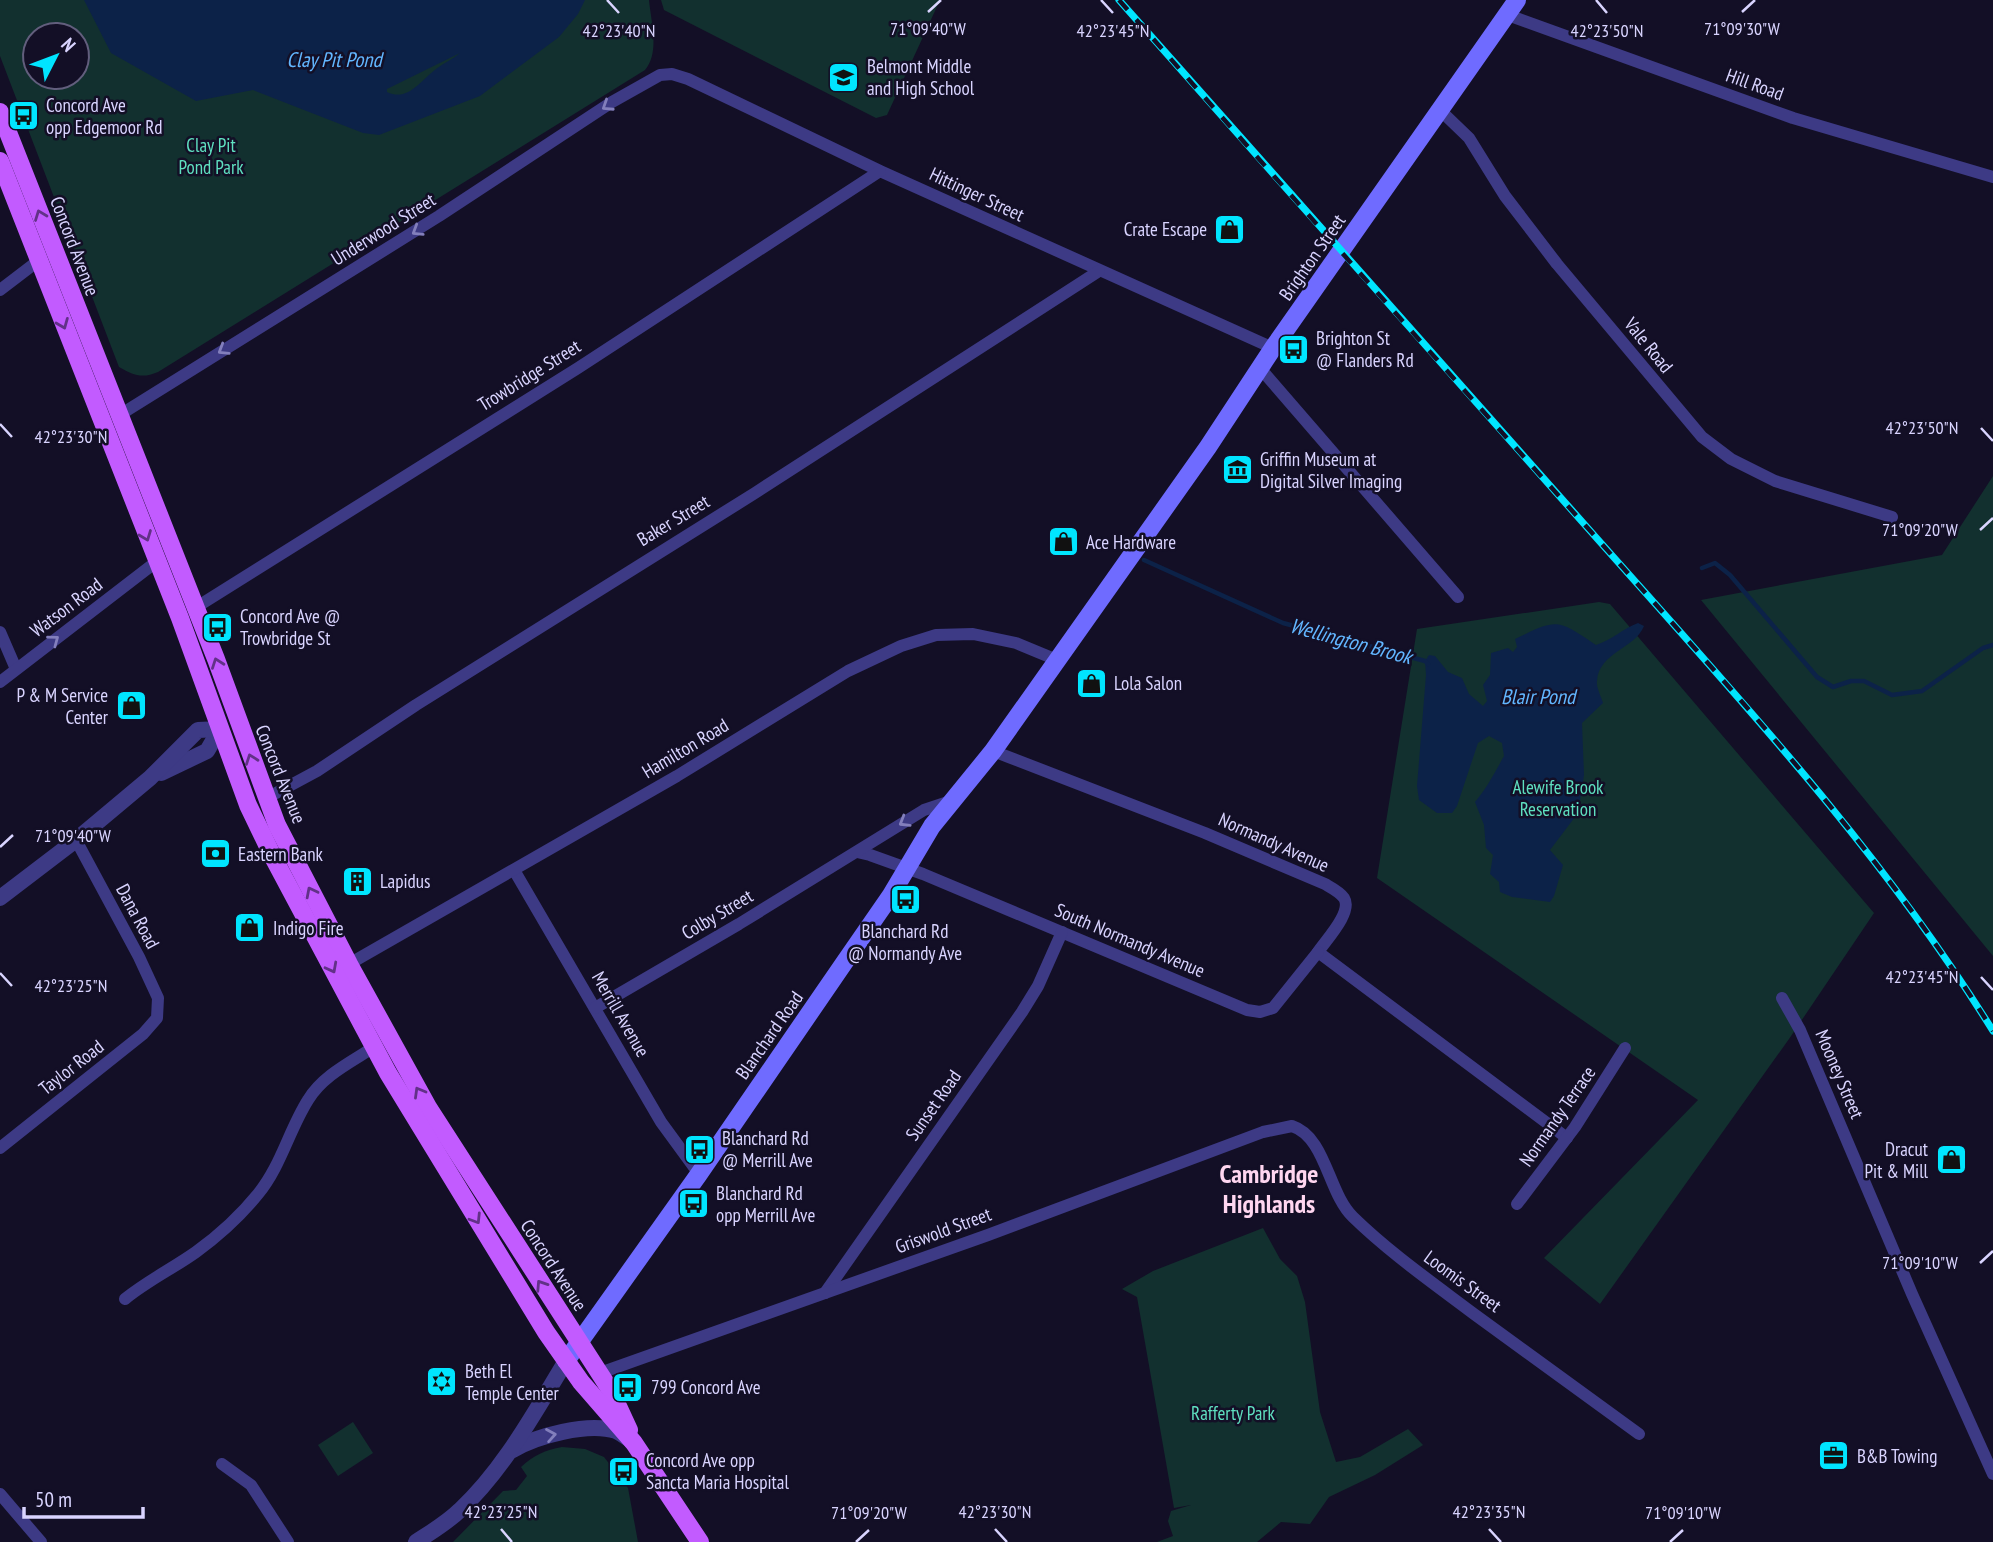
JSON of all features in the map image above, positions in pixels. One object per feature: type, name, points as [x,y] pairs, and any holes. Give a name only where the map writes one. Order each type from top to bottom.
[{"type":"main road","name":"Brighton Street","points":[[1142,538],[1512,8]]},
{"type":"main road","name":"Concord Avenue","points":[[0,112],[53,249],[156,562],[180,618],[220,729],[257,802],[439,1125],[600,1373],[615,1399],[634,1443]]},
{"type":"main road","name":"Concord Avenue","points":[[0,161],[38,261],[195,608],[237,719],[273,857],[413,1116],[566,1362],[634,1443],[700,1542]]},
{"type":"main road","points":[[38,261],[53,249]]},
{"type":"main road","name":"Blanchard Road","points":[[566,1362],[891,895],[932,827],[993,751],[1142,538]]},
{"type":"main road","points":[[156,562],[171,550]]},
{"type":"main road","points":[[180,618],[195,608]]},
{"type":"main road","points":[[220,729],[237,719]]},
{"type":"street","name":"Hill Road","points":[[1512,8],[1793,118],[1993,177]]},
{"type":"street","name":"Hittinger Street","points":[[667,73],[688,79],[880,171],[1273,348]]},
{"type":"street","name":"Underwood Street","points":[[110,419],[439,216],[612,102],[667,73]]},
{"type":"street","name":"Vale Road","points":[[1441,111],[1469,138],[1505,196],[1557,264],[1702,437],[1731,459],[1775,481],[1892,517]]},
{"type":"street","name":"Trowbridge Street","points":[[195,608],[578,368],[880,171]]},
{"type":"street","points":[[0,290],[38,261]]},
{"type":"street","name":"Baker Street","points":[[257,802],[317,771],[416,705],[755,493],[1099,271]]},
{"type":"street","points":[[1260,368],[1458,597]]},
{"type":"street","name":"Watson Road","points":[[0,682],[156,562]]},
{"type":"street","points":[[0,632],[16,669]]},
{"type":"street","name":"Hamilton Road","points":[[349,964],[677,776],[848,671],[901,646],[936,635],[973,634],[1016,643],[1057,660]]},
{"type":"street","points":[[0,898],[76,840],[150,778],[207,751],[220,729]]},
{"type":"street","name":"Normandy Avenue","points":[[993,751],[1205,833],[1325,884],[1343,895],[1347,904],[1346,913],[1318,953]]},
{"type":"street","name":"Colby Street","points":[[595,1008],[924,810],[954,800]]},
{"type":"street","name":"Dana Road","points":[[76,840],[149,978],[158,998],[158,1012]]},
{"type":"street","points":[[857,852],[907,868]]},
{"type":"street","name":"South Normandy Avenue","points":[[907,868],[1247,1010],[1260,1012],[1273,1008],[1318,953]]},
{"type":"street","name":"Merrill Avenue","points":[[514,870],[662,1122],[699,1174]]},
{"type":"street","name":"Sunset Road","points":[[825,1293],[1022,1012],[1038,986],[1062,932]]},
{"type":"street","points":[[1318,953],[1567,1138]]},
{"type":"street","name":"Mooney Street","points":[[1782,998],[1800,1030],[1912,1294],[1993,1474]]},
{"type":"street","name":"Taylor Road","points":[[0,1148],[143,1034],[157,1018],[158,1012]]},
{"type":"street","points":[[125,1299],[155,1276],[196,1252],[258,1195],[274,1170],[308,1098],[324,1080],[374,1047]]},
{"type":"street","name":"Normandy Terrace","points":[[1517,1205],[1567,1138],[1625,1048]]},
{"type":"street","name":"Griswold Street","points":[[600,1373],[1263,1132],[1292,1126],[1299,1128]]},
{"type":"street","name":"Loomis Street","points":[[1299,1128],[1309,1137],[1324,1162],[1336,1195],[1351,1216],[1409,1266],[1639,1434]]},
{"type":"street","name":"Blanchard Road","points":[[416,1542],[459,1511],[477,1493],[508,1454],[566,1362]]},
{"type":"street","points":[[508,1454],[527,1441],[544,1435],[598,1428],[617,1431],[634,1443]]},
{"type":"street","points":[[222,1464],[251,1485],[288,1542]]},
{"type":"street","points":[[0,1494],[41,1542]]},
{"type":"green space","name":"Clay Pit Pond Park","points":[[0,0],[649,0],[653,46],[650,63],[645,70],[158,372],[142,376],[119,367],[0,56]]},
{"type":"green space","points":[[661,0],[940,0],[887,115],[876,118],[664,10]]},
{"type":"green space","points":[[1993,476],[1993,956],[1701,600],[1942,555]]},
{"type":"green space","name":"Alewife Brook Reservation","points":[[1599,602],[1610,604],[1874,913],[1789,1039],[1600,1304],[1544,1258],[1698,1100],[1377,878],[1417,629]]},
{"type":"green space","name":"Rafferty Park","points":[[1263,1228],[1280,1259],[1297,1276],[1305,1302],[1320,1412],[1336,1462],[1360,1457],[1408,1429],[1423,1445],[1375,1475],[1329,1497],[1310,1524],[1281,1522],[1257,1542],[1157,1542],[1173,1536],[1168,1521],[1171,1511],[1191,1505],[1174,1508],[1137,1297],[1122,1289],[1153,1271]]},
{"type":"green space","points":[[353,1422],[373,1453],[338,1476],[318,1445]]},
{"type":"green space","points":[[562,1447],[585,1449],[604,1457],[628,1488],[638,1542],[453,1542],[503,1491],[516,1490],[527,1476],[521,1467],[540,1454]]},
{"type":"water","name":"Clay Pit Pond","points":[[84,0],[585,0],[578,14],[559,37],[480,96],[379,135],[363,133],[253,90],[196,101],[111,53]],"holes":[[[460,53],[408,92],[387,92],[387,89]]]},
{"type":"water","name":"Blair Pond","points":[[1638,623],[1644,626],[1639,634],[1610,657],[1599,671],[1597,683],[1603,703],[1582,723],[1584,775],[1578,813],[1550,850],[1563,865],[1554,896],[1550,902],[1512,897],[1500,892],[1499,882],[1490,874],[1493,855],[1486,848],[1484,825],[1475,802],[1504,756],[1502,743],[1489,736],[1478,743],[1457,806],[1452,813],[1437,813],[1419,800],[1417,786],[1425,661],[1429,655],[1435,656],[1448,672],[1462,678],[1469,694],[1483,706],[1487,701],[1483,685],[1490,675],[1491,653],[1508,648],[1513,652],[1517,647],[1515,639],[1540,627],[1557,624],[1573,630],[1596,645]]},
{"type":"waterway","name":"Wellington Brook","points":[[1144,560],[1283,623],[1428,664]]},
{"type":"waterway","name":"Wellington Brook","points":[[1702,568],[1715,563],[1730,575],[1817,677],[1833,687],[1851,681],[1864,681],[1892,695],[1922,691],[1983,648],[1993,645]]},
{"type":"railway","points":[[1119,0],[1804,774],[1903,899],[1993,1031]]},
{"type":"place","name":"Belmont Middle and High School","points":[[844,77]]},
{"type":"place","name":"Concord Ave opp Edgemoor Rd","points":[[23,116]]},
{"type":"place","name":"Crate Escape","points":[[1230,229]]},
{"type":"place","name":"Brighton St @ Flanders Rd","points":[[1293,349]]},
{"type":"place","name":"Griffin Museum at Digital Silver Imaging","points":[[1237,470]]},
{"type":"place","name":"Ace Hardware","points":[[1063,542]]},
{"type":"place","name":"Concord Ave @ Trowbridge St","points":[[217,627]]},
{"type":"place","name":"Lola Salon","points":[[1091,683]]},
{"type":"place","name":"P & M Service Center","points":[[131,706]]},
{"type":"place","name":"Eastern Bank","points":[[215,854]]},
{"type":"place","name":"Lapidus","points":[[357,881]]},
{"type":"place","name":"Blanchard Rd @ Normandy Ave","points":[[905,900]]},
{"type":"place","name":"Indigo Fire","points":[[250,928]]},
{"type":"place","name":"Blanchard Rd @ Merrill Ave","points":[[699,1149]]},
{"type":"place","name":"Dracut Pit & Mill","points":[[1951,1160]]},
{"type":"place","name":"Blanchard Rd opp Merrill Ave","points":[[693,1204]]},
{"type":"place","name":"Beth El Temple Center","points":[[442,1382]]},
{"type":"place","name":"799 Concord Ave","points":[[628,1387]]},
{"type":"place","name":"B&B Towing","points":[[1834,1456]]},
{"type":"place","name":"Concord Ave opp Sancta Maria Hospital","points":[[623,1471]]},
{"type":"district","name":"Cambridge Highlands","points":[[1269,1188]]}]
